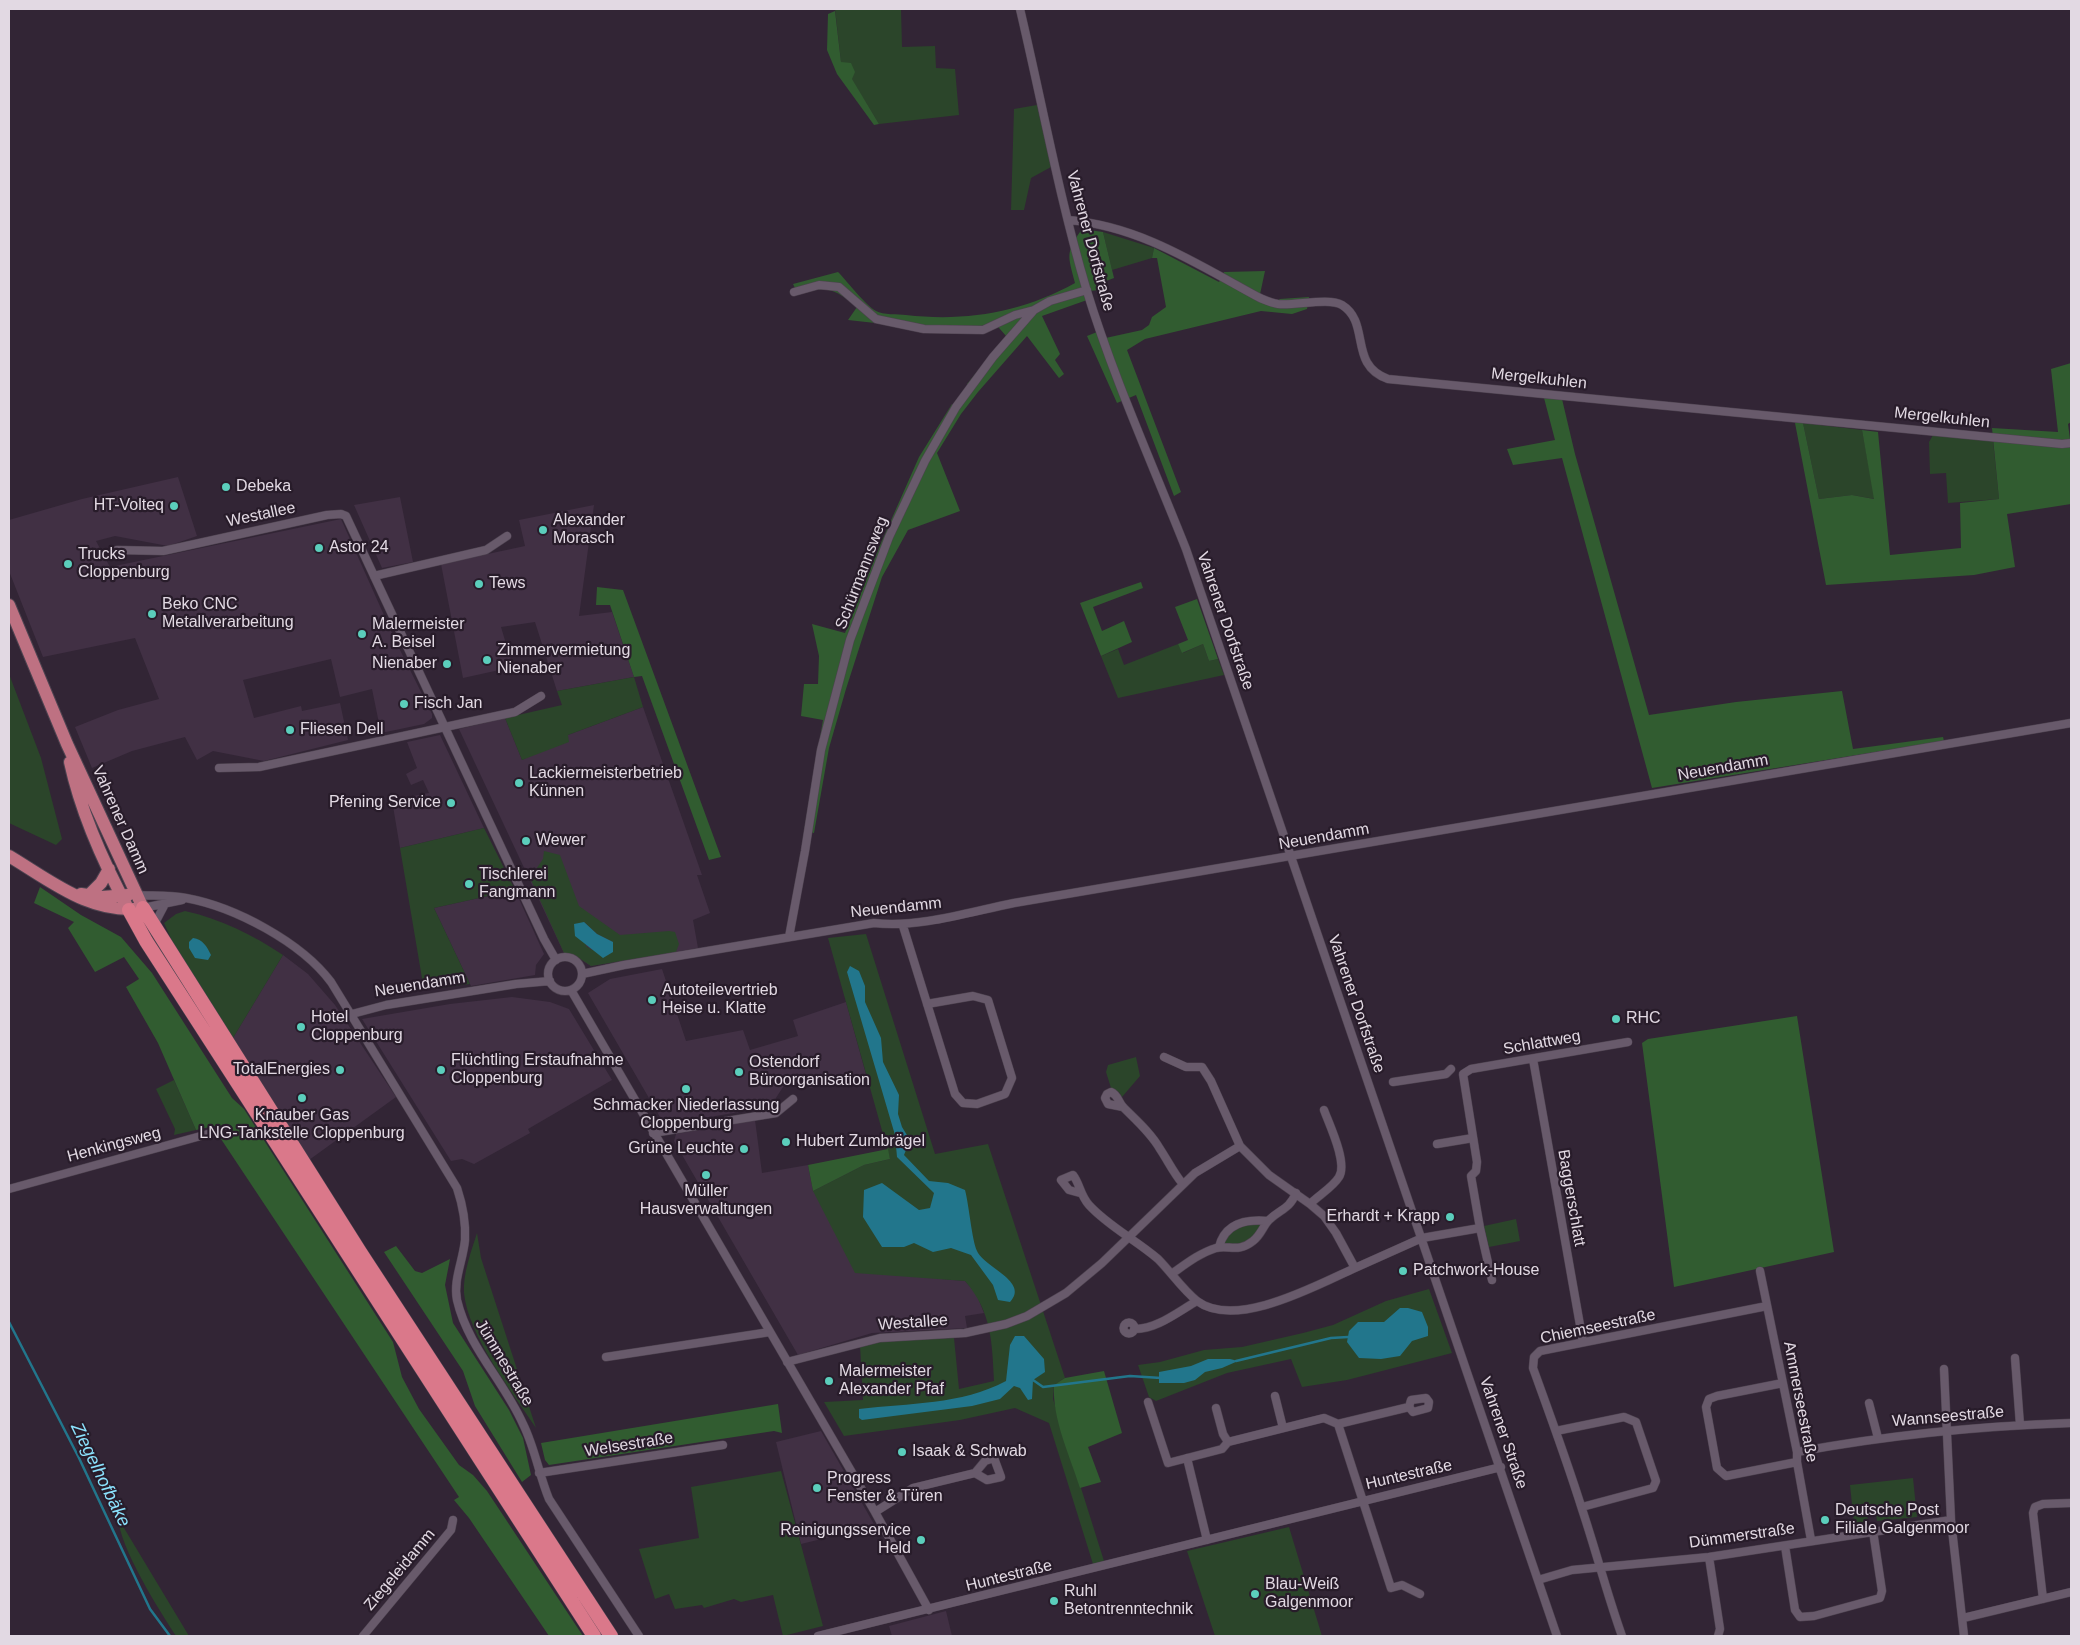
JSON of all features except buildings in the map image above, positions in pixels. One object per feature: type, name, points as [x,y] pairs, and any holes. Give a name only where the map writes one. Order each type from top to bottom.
[{"type":"highway","points":[[136,909],[153,927],[492,1456],[611,1636]]},
{"type":"highway","points":[[136,909],[146,941],[391,1324],[594,1636]]},
{"type":"highway","points":[[471,1410],[489,1439],[492,1456]]},
{"type":"main road","name":"Vahrener Damm","points":[[9,605],[67,744],[136,895],[136,909]]},
{"type":"main road","name":"Vahrener Damm","points":[[67,744],[82,806],[108,869],[121,896],[136,909]]},
{"type":"main road","points":[[9,856],[98,907],[136,909]]},
{"type":"main road","points":[[88,896],[101,883],[108,869]]},
{"type":"main road","points":[[72,893],[88,896],[136,895]]},
{"type":"street","name":"Vahrener Dorfstraße","points":[[1020,9],[1068,220],[1087,290],[1125,395],[1186,550],[1422,1238]]},
{"type":"street","name":"Mergelkuhlen","points":[[1068,220],[1102,224],[1126,230],[1159,244],[1260,298],[1277,304],[1340,303],[1349,310],[1356,324],[1367,364],[1375,374],[1388,378],[2062,444],[2071,443]]},
{"type":"street","points":[[794,292],[819,286],[839,287],[876,319],[924,329],[983,330],[1015,315],[1034,310]]},
{"type":"street","name":"Schürmannsweg","points":[[789,937],[806,852],[821,750],[850,640],[889,537],[925,461],[956,407],[993,357],[1034,310],[1050,301],[1087,290]]},
{"type":"street","name":"Westallee","points":[[117,550],[163,551],[341,514],[346,516],[544,939],[556,960]]},
{"type":"street","points":[[374,576],[486,550],[507,536]]},
{"type":"street","points":[[219,768],[259,767],[515,712],[541,696]]},
{"type":"street","name":"Neuendamm","points":[[582,974],[624,965],[874,923],[902,924],[2071,723]]},
{"type":"street","points":[[136,895],[168,895],[188,898],[254,923],[295,946],[318,964],[352,1014]]},
{"type":"street","points":[[136,909],[188,898]]},
{"type":"street","points":[[153,927],[165,904]]},
{"type":"street","points":[[902,924],[955,1094],[963,1103],[977,1104],[1005,1094],[1012,1078],[988,1000],[973,996],[927,1004]]},
{"type":"street","points":[[566,958],[575,961],[582,974],[579,984],[572,990],[556,989],[550,980],[549,971],[556,960],[566,958]]},
{"type":"street","name":"Neuendamm","points":[[352,1014],[365,1009],[395,1003],[550,980]]},
{"type":"street","points":[[572,990],[653,1133],[875,1512],[929,1610]]},
{"type":"street","name":"Jümmestraße","points":[[352,1014],[457,1188],[464,1211],[465,1241],[456,1281],[457,1298],[468,1334],[523,1423],[539,1473],[550,1499],[639,1636]]},
{"type":"street","name":"Schlattweg","points":[[1473,1138],[1462,1074],[1471,1070],[1628,1042]]},
{"type":"street","points":[[1164,1057],[1186,1066],[1202,1068],[1211,1081],[1240,1146],[1269,1175],[1310,1204],[1336,1233],[1355,1268]]},
{"type":"street","name":"Baggerschlatt","points":[[1533,1059],[1583,1342]]},
{"type":"street","points":[[1393,1082],[1446,1074],[1451,1069]]},
{"type":"street","points":[[653,1133],[776,1113],[794,1099]]},
{"type":"street","points":[[1123,1106],[1160,1149],[1170,1169],[1182,1183]]},
{"type":"street","points":[[1310,1204],[1337,1180],[1341,1173],[1339,1153],[1324,1110]]},
{"type":"street","name":"Henkingsweg","points":[[9,1189],[226,1129]]},
{"type":"street","points":[[1438,1144],[1473,1138],[1477,1162],[1476,1171],[1471,1176],[1492,1280]]},
{"type":"street","name":"Westallee","points":[[787,1362],[880,1338],[944,1335],[999,1326],[1039,1309],[1066,1293],[1102,1263],[1182,1183],[1240,1146]]},
{"type":"street","points":[[1080,1193],[1090,1206],[1173,1273],[1197,1301],[1226,1311],[1244,1310],[1291,1296],[1422,1238],[1480,1228]]},
{"type":"street","points":[[1173,1273],[1191,1259],[1219,1247],[1231,1250],[1245,1246],[1263,1232],[1268,1221],[1292,1204],[1296,1194]]},
{"type":"street","points":[[1219,1247],[1223,1235],[1237,1223],[1252,1220],[1268,1221]]},
{"type":"street","name":"Vahrener Straße","points":[[1422,1238],[1557,1636]]},
{"type":"street","name":"Ammerseestraße","points":[[1760,1270],[1797,1452],[1797,1462],[1811,1540]]},
{"type":"street","points":[[1134,1329],[1144,1328],[1163,1320],[1197,1301]]},
{"type":"street","name":"Chiemseestraße","points":[[1622,1636],[1602,1580],[1600,1566],[1582,1507],[1533,1368],[1534,1357],[1540,1351],[1767,1306]]},
{"type":"street","points":[[606,1357],[770,1332]]},
{"type":"street","name":"Wannseestraße","points":[[2015,1358],[2020,1425]]},
{"type":"street","points":[[1944,1369],[1945,1430],[1951,1520],[1964,1636]]},
{"type":"street","points":[[1783,1384],[1717,1396],[1709,1399],[1706,1407],[1717,1468],[1726,1476],[1797,1462]]},
{"type":"street","points":[[1275,1396],[1283,1428]]},
{"type":"street","points":[[1148,1402],[1168,1463],[1222,1449],[1228,1442],[1324,1418],[1338,1424],[1409,1407]]},
{"type":"street","name":"Wannseestraße","points":[[1870,1403],[1878,1438]]},
{"type":"street","points":[[1216,1408],[1223,1434],[1228,1442]]},
{"type":"street","points":[[1556,1431],[1624,1417],[1631,1418],[1636,1422],[1656,1481],[1653,1488],[1582,1507]]},
{"type":"street","name":"Wannseestraße","points":[[1797,1452],[1878,1438],[1945,1430],[2071,1423]]},
{"type":"street","points":[[1338,1424],[1390,1588],[1402,1585],[1420,1594]]},
{"type":"street","name":"Welsestraße","points":[[539,1473],[724,1445]]},
{"type":"street","points":[[1187,1458],[1207,1540]]},
{"type":"street","name":"Huntestraße","points":[[818,1636],[1501,1467]]},
{"type":"street","points":[[875,1512],[913,1488],[976,1473]]},
{"type":"street","points":[[2043,1599],[2033,1513],[2035,1507],[2043,1504],[2071,1503]]},
{"type":"street","name":"Ziegeleidamm","points":[[363,1636],[451,1530],[453,1520]]},
{"type":"street","name":"Dümmerstraße","points":[[1538,1580],[1572,1570],[1709,1557],[1951,1520]]},
{"type":"street","points":[[1785,1546],[1795,1610],[1800,1617],[1814,1616],[1880,1598],[1882,1591],[1873,1531]]},
{"type":"street","points":[[1709,1557],[1720,1629],[1718,1636]]},
{"type":"street","points":[[1963,1618],[2071,1592]]},
{"type":"shaded area","points":[[178,477],[197,536],[168,546],[115,536],[96,541],[110,567],[341,519],[396,642],[432,714],[432,718],[424,724],[381,733],[372,689],[340,697],[331,659],[243,680],[254,718],[301,706],[302,711],[340,703],[348,740],[264,761],[213,751],[197,760],[185,737],[132,751],[92,768],[75,727],[118,710],[159,699],[135,638],[43,657],[9,571],[9,520],[82,499]]},
{"type":"shaded area","points":[[400,497],[413,562],[382,568],[354,505]]},
{"type":"shaded area","points":[[594,505],[579,616],[612,612],[634,677],[557,691],[535,622],[501,627],[513,667],[463,678],[441,564],[525,546],[519,520]]},
{"type":"shaded area","points":[[643,707],[702,875],[697,875],[710,913],[693,920],[698,948],[591,966],[576,956],[564,953],[459,729],[505,718],[522,760],[568,735]]},
{"type":"shaded area","points":[[440,735],[484,828],[400,848],[392,800],[429,793],[423,780],[411,785],[406,774],[417,768],[407,742]]},
{"type":"shaded area","points":[[515,890],[544,954],[536,965],[535,975],[471,986],[434,908]]},
{"type":"shaded area","points":[[283,955],[308,974],[335,1005],[396,1097],[309,1160],[233,1038]]},
{"type":"shaded area","points":[[662,969],[686,1041],[743,1030],[750,1050],[798,1036],[793,1020],[846,1002],[867,1078],[809,1088],[808,1082],[785,1084],[770,1107],[667,1124],[660,1117],[588,993],[610,979]]},
{"type":"shaded area","points":[[512,997],[550,1002],[569,1009],[612,1080],[528,1129],[530,1133],[474,1164],[462,1159],[451,1161],[362,1019],[450,1004]]},
{"type":"shaded area","points":[[755,1120],[762,1173],[808,1165],[813,1191],[942,1279],[965,1281],[976,1293],[984,1313],[965,1316],[967,1328],[872,1333],[798,1355],[674,1141],[676,1134]]},
{"type":"shaded area","points":[[821,1431],[875,1526],[801,1544],[776,1442]]},
{"type":"shaded area","points":[[946,1611],[952,1636],[892,1636],[889,1626]]},
{"type":"green space","points":[[835,9],[901,9],[902,47],[935,46],[936,68],[955,69],[959,115],[879,124],[841,62]]},
{"type":"green space","points":[[835,11],[841,62],[851,63],[855,72],[852,79],[879,124],[874,125],[837,74],[827,50],[828,14]]},
{"type":"green space","points":[[1037,105],[1051,167],[1031,178],[1024,210],[1011,210],[1014,109]]},
{"type":"green space","points":[[1082,229],[1103,232],[1114,278],[1098,284],[1099,290],[1089,291],[1087,300],[1042,316],[1060,354],[1055,360],[1064,374],[1059,378],[1027,336],[961,414],[937,453],[960,511],[908,530],[882,577],[829,748],[814,833],[804,831],[823,720],[801,716],[804,684],[818,684],[819,656],[812,624],[845,633],[881,543],[919,457],[952,404],[956,409],[973,389],[967,384],[1006,336],[994,322],[981,326],[954,329],[912,324],[885,318],[875,323],[848,320],[857,307],[836,292],[816,290],[798,294],[793,284],[838,272],[867,304],[886,314],[950,317],[994,313],[1035,301],[1075,283],[1070,260],[1070,249]]},
{"type":"green space","points":[[1103,232],[1154,248],[1152,258],[1112,270]]},
{"type":"green space","points":[[1154,248],[1219,282],[1224,272],[1265,271],[1259,299],[1273,304],[1280,299],[1309,297],[1307,309],[1292,314],[1261,311],[1145,339],[1127,350],[1181,492],[1174,496],[1136,395],[1117,403],[1087,336],[1097,332],[1101,339],[1142,330],[1149,325],[1152,317],[1166,307],[1157,258],[1152,258]]},
{"type":"green space","points":[[2071,363],[2071,422],[2068,424],[2071,447],[2071,504],[2007,514],[2015,567],[1974,575],[1826,585],[1795,423],[1803,423],[1819,499],[1852,495],[1874,499],[1862,430],[1878,432],[1890,555],[1961,548],[1960,503],[1999,499],[1992,428],[2058,432],[2051,369]]},
{"type":"green space","points":[[1544,398],[1562,399],[1575,454],[1649,715],[1736,702],[1842,691],[1853,749],[1943,737],[1944,741],[1652,788],[1562,458],[1513,465],[1507,449],[1555,440]]},
{"type":"green space","points":[[1803,423],[1862,430],[1875,499],[1852,495],[1819,499]]},
{"type":"green space","points":[[1933,435],[1993,441],[1999,499],[1948,503],[1946,473],[1930,474],[1929,442]]},
{"type":"green space","points":[[1141,582],[1143,588],[1093,607],[1102,631],[1124,621],[1132,642],[1101,656],[1080,603]]},
{"type":"green space","points":[[597,587],[623,590],[721,857],[709,860],[642,676],[634,677],[610,605],[596,605]]},
{"type":"green space","points":[[1197,599],[1218,659],[1209,661],[1203,644],[1182,653],[1178,644],[1188,640],[1175,607]]},
{"type":"green space","points":[[1178,644],[1183,653],[1203,644],[1209,661],[1218,659],[1224,675],[1118,698],[1101,656],[1118,649],[1124,665]]},
{"type":"green space","points":[[9,674],[41,758],[62,839],[56,845],[9,823]]},
{"type":"green space","points":[[634,677],[643,707],[568,735],[569,742],[522,760],[505,718],[562,705],[557,691]]},
{"type":"green space","points":[[484,828],[515,890],[434,908],[470,984],[424,990],[400,848]]},
{"type":"green space","points":[[544,851],[560,855],[579,906],[620,935],[675,932],[679,944],[676,952],[591,966],[576,956],[564,953],[530,878],[543,859]],"holes":[[[584,922],[597,934],[613,942],[592,950],[586,946]]]},
{"type":"green space","points":[[40,887],[81,915],[121,937],[152,973],[232,1098],[244,1109],[393,1342],[402,1377],[419,1409],[459,1465],[473,1475],[487,1491],[583,1636],[549,1636],[469,1518],[454,1500],[459,1497],[221,1139],[219,1125],[196,1130],[158,1043],[126,987],[139,979],[124,957],[95,972],[68,928],[74,922],[34,903]]},
{"type":"green space","points":[[185,911],[211,918],[236,929],[283,955],[233,1038],[174,945],[164,923],[176,914]]},
{"type":"green space","points":[[866,934],[935,1154],[988,1144],[1065,1378],[1054,1385],[1053,1399],[1104,1561],[1093,1564],[1049,1423],[1015,1408],[960,1420],[844,1436],[824,1402],[863,1400],[860,1345],[893,1340],[954,1338],[959,1389],[994,1381],[991,1341],[986,1316],[981,1304],[965,1281],[855,1273],[813,1191],[864,1165],[890,1159],[828,938]]},
{"type":"green space","points":[[1797,1016],[1834,1252],[1674,1287],[1642,1043],[1648,1039]]},
{"type":"green space","points":[[1136,1057],[1140,1076],[1122,1097],[1119,1092],[1111,1088],[1106,1072],[1108,1065]]},
{"type":"green space","points":[[174,1080],[196,1130],[174,1135],[175,1129],[156,1089]]},
{"type":"green space","points":[[888,1149],[890,1159],[864,1165],[813,1191],[808,1165]]},
{"type":"green space","points":[[1516,1219],[1520,1241],[1489,1247],[1484,1226]]},
{"type":"green space","points":[[1264,1222],[1261,1231],[1242,1245],[1222,1244],[1234,1229]]},
{"type":"green space","points":[[477,1233],[481,1258],[536,1428],[492,1363],[482,1345],[467,1309],[464,1293],[465,1278]]},
{"type":"green space","points":[[396,1246],[415,1271],[422,1273],[450,1259],[445,1285],[453,1323],[509,1410],[523,1438],[531,1475],[522,1482],[475,1406],[463,1371],[384,1252]]},
{"type":"green space","points":[[1429,1289],[1452,1353],[1347,1380],[1302,1387],[1291,1359],[1227,1373],[1156,1401],[1149,1397],[1138,1365],[1160,1362],[1204,1350],[1242,1347],[1303,1333],[1333,1325],[1386,1301]]},
{"type":"green space","points":[[1104,1371],[1122,1433],[1088,1447],[1101,1482],[1080,1488],[1062,1437],[1054,1398],[1054,1385],[1065,1378]]},
{"type":"green space","points":[[778,1404],[782,1433],[774,1431],[549,1465],[545,1460],[541,1443]]},
{"type":"green space","points":[[781,1471],[823,1626],[783,1636],[773,1595],[741,1602],[734,1599],[704,1608],[702,1605],[675,1609],[669,1594],[655,1599],[639,1549],[699,1538],[691,1487]]},
{"type":"green space","points":[[1913,1478],[1917,1517],[1877,1521],[1876,1514],[1867,1514],[1868,1522],[1854,1524],[1850,1485]]},
{"type":"green space","points":[[118,1518],[189,1636],[176,1636],[160,1611],[133,1562],[120,1531]]},
{"type":"green space","name":"Blau-Weiß Galgenmoor","points":[[1289,1527],[1322,1636],[1215,1636],[1187,1551]]},
{"type":"water","points":[[584,922],[597,934],[613,942],[613,952],[603,958],[575,936],[574,924]]},
{"type":"water","points":[[193,938],[206,946],[211,955],[208,960],[195,958],[189,948],[189,942]]},
{"type":"water","points":[[850,966],[859,971],[865,986],[865,1002],[881,1038],[883,1062],[899,1095],[898,1114],[902,1127],[910,1140],[904,1155],[929,1181],[948,1183],[965,1190],[977,1251],[981,1257],[1010,1281],[1015,1295],[1010,1302],[998,1300],[993,1285],[971,1255],[951,1248],[933,1252],[914,1243],[904,1247],[882,1247],[863,1217],[864,1190],[882,1183],[919,1210],[930,1208],[934,1193],[897,1157],[895,1135],[847,972]]},
{"type":"water","points":[[1400,1308],[1422,1312],[1428,1327],[1428,1336],[1412,1341],[1400,1356],[1381,1359],[1359,1358],[1347,1342],[1349,1331],[1358,1322],[1384,1322]]},
{"type":"water","points":[[1015,1336],[1024,1336],[1044,1359],[1045,1372],[1033,1380],[1032,1399],[1028,1400],[1020,1388],[1014,1386],[1000,1399],[972,1406],[862,1420],[859,1418],[859,1409],[953,1399],[989,1389],[1006,1381],[1010,1345]]},
{"type":"water","points":[[1208,1359],[1238,1361],[1222,1368],[1205,1372],[1195,1380],[1184,1383],[1159,1383],[1159,1372],[1191,1366]]},
{"type":"waterway","name":"Ziegelhofbäke","points":[[9,1322],[79,1458],[150,1609],[170,1636]]},
{"type":"waterway","points":[[1236,1361],[1331,1338],[1348,1337]]},
{"type":"waterway","points":[[1033,1380],[1043,1387],[1130,1376],[1161,1378]]},
{"type":"place","name":"Debeka","points":[[226,487]]},
{"type":"place","name":"HT-Volteq","points":[[174,506]]},
{"type":"place","name":"Alexander Morasch","points":[[543,530]]},
{"type":"place","name":"Astor 24","points":[[319,548]]},
{"type":"place","name":"Trucks Cloppenburg","points":[[68,564]]},
{"type":"place","name":"Tews","points":[[479,584]]},
{"type":"place","name":"Beko CNC Metallverarbeitung","points":[[152,614]]},
{"type":"place","name":"Malermeister A. Beisel","points":[[362,634]]},
{"type":"place","name":"Zimmervermietung Nienaber","points":[[487,660]]},
{"type":"place","name":"Nienaber","points":[[447,664]]},
{"type":"place","name":"Fisch Jan","points":[[404,704]]},
{"type":"place","name":"Fliesen Dell","points":[[290,730]]},
{"type":"place","name":"Lackiermeisterbetrieb Künnen","points":[[519,783]]},
{"type":"place","name":"Pfening Service","points":[[451,803]]},
{"type":"place","name":"Wewer","points":[[526,841]]},
{"type":"place","name":"Tischlerei Fangmann","points":[[469,884]]},
{"type":"place","name":"Autoteilevertrieb Heise u. Klatte","points":[[652,1000]]},
{"type":"place","name":"RHC","points":[[1616,1019]]},
{"type":"place","name":"Hotel Cloppenburg","points":[[301,1027]]},
{"type":"place","name":"TotalEnergies","points":[[340,1070]]},
{"type":"place","name":"Flüchtling Erstaufnahme Cloppenburg","points":[[441,1070]]},
{"type":"place","name":"Ostendorf Büroorganisation","points":[[739,1072]]},
{"type":"place","name":"Schmacker Niederlassung Cloppenburg","points":[[686,1089]]},
{"type":"place","name":"Knauber Gas LNG-Tankstelle Cloppenburg","points":[[302,1098]]},
{"type":"place","name":"Hubert Zumbrägel","points":[[786,1142]]},
{"type":"place","name":"Grüne Leuchte","points":[[744,1149]]},
{"type":"place","name":"Müller Hausverwaltungen","points":[[706,1175]]},
{"type":"place","name":"Erhardt + Krapp","points":[[1450,1217]]},
{"type":"place","name":"Patchwork-House","points":[[1403,1271]]},
{"type":"place","name":"Malermeister Alexander Pfaf","points":[[829,1381]]},
{"type":"place","name":"Isaak & Schwab","points":[[902,1452]]},
{"type":"place","name":"Progress Fenster & Türen","points":[[817,1488]]},
{"type":"place","name":"Deutsche Post Filiale Galgenmoor","points":[[1825,1520]]},
{"type":"place","name":"Reinigungsservice Held","points":[[921,1540]]},
{"type":"place","name":"Blau-Weiß Galgenmoor","points":[[1255,1594]]},
{"type":"place","name":"Ruhl Betontrenntechnik","points":[[1054,1601]]}]
